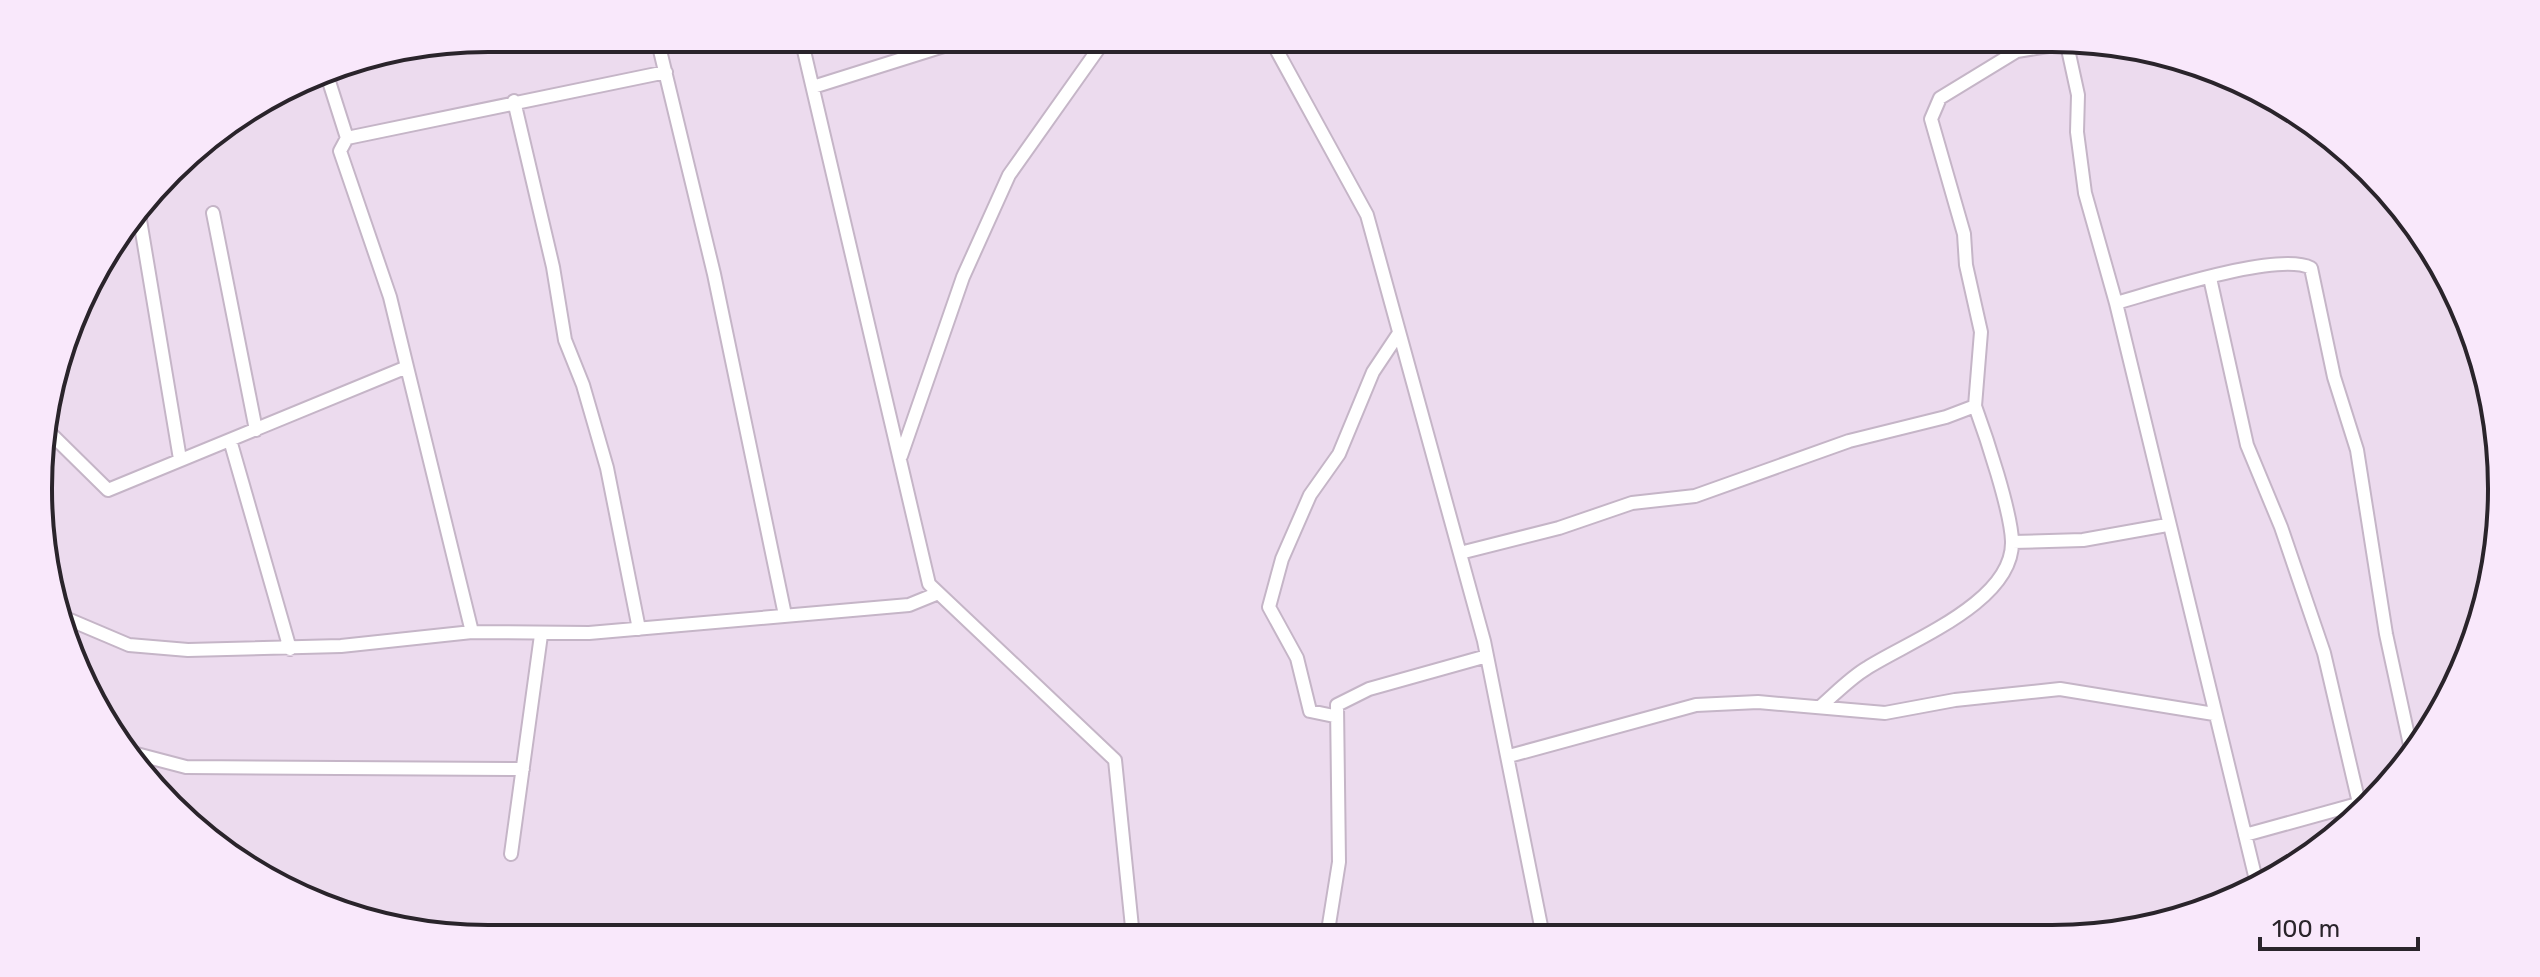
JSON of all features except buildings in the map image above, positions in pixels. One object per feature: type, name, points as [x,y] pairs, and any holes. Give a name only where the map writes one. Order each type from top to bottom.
[{"type":"street","points":[[661,52],[714,274],[785,615]]},
{"type":"street","points":[[804,52],[929,584],[936,594],[1115,760],[1120,778],[1132,925]]},
{"type":"street","points":[[813,87],[924,52]]},
{"type":"street","points":[[901,458],[963,277],[1009,175],[1096,52]]},
{"type":"street","points":[[1278,52],[1367,215],[1487,656],[1541,925]]},
{"type":"street","points":[[1820,707],[1864,669],[1948,624],[1987,593],[2007,567],[2012,542],[1975,406],[1981,332],[1966,265],[1964,234],[1931,119],[1940,98],[2015,52]]},
{"type":"street","points":[[2068,53],[2078,95],[2077,132],[2085,193],[2116,303],[2167,525],[2255,875]]},
{"type":"street","points":[[347,138],[666,72]]},
{"type":"street","points":[[329,82],[347,138],[340,151],[390,297],[472,632]]},
{"type":"street","points":[[514,101],[553,267],[565,340],[583,385],[607,468],[639,629]]},
{"type":"street","points":[[213,213],[256,430]]},
{"type":"street","points":[[141,225],[180,459]]},
{"type":"street","points":[[2116,303],[2268,264],[2300,262],[2311,268],[2334,377],[2357,450],[2386,634],[2409,739]]},
{"type":"street","points":[[2210,278],[2247,445],[2281,527],[2324,653],[2364,793]]},
{"type":"street","points":[[1334,716],[1310,711],[1297,658],[1269,607],[1282,559],[1310,495],[1339,454],[1373,372],[1399,333]]},
{"type":"street","points":[[55,438],[108,490],[407,367]]},
{"type":"street","points":[[1460,553],[1559,528],[1632,503],[1695,496],[1849,441],[1946,417],[1975,406]]},
{"type":"street","points":[[230,440],[290,649]]},
{"type":"street","points":[[2012,542],[2083,540],[2167,525]]},
{"type":"street","points":[[73,621],[129,645],[188,650],[290,649],[472,632],[541,635],[639,629],[909,605],[936,594]]},
{"type":"street","points":[[511,854],[541,635]]},
{"type":"street","points":[[1329,925],[1339,862],[1334,716],[1337,705],[1357,692],[1487,656]]},
{"type":"street","points":[[1509,756],[1696,705],[1758,702],[1885,713],[1955,700],[2060,689],[2214,714]]},
{"type":"street","points":[[144,756],[186,767],[523,769]]},
{"type":"street","points":[[2245,835],[2350,806]]}]
